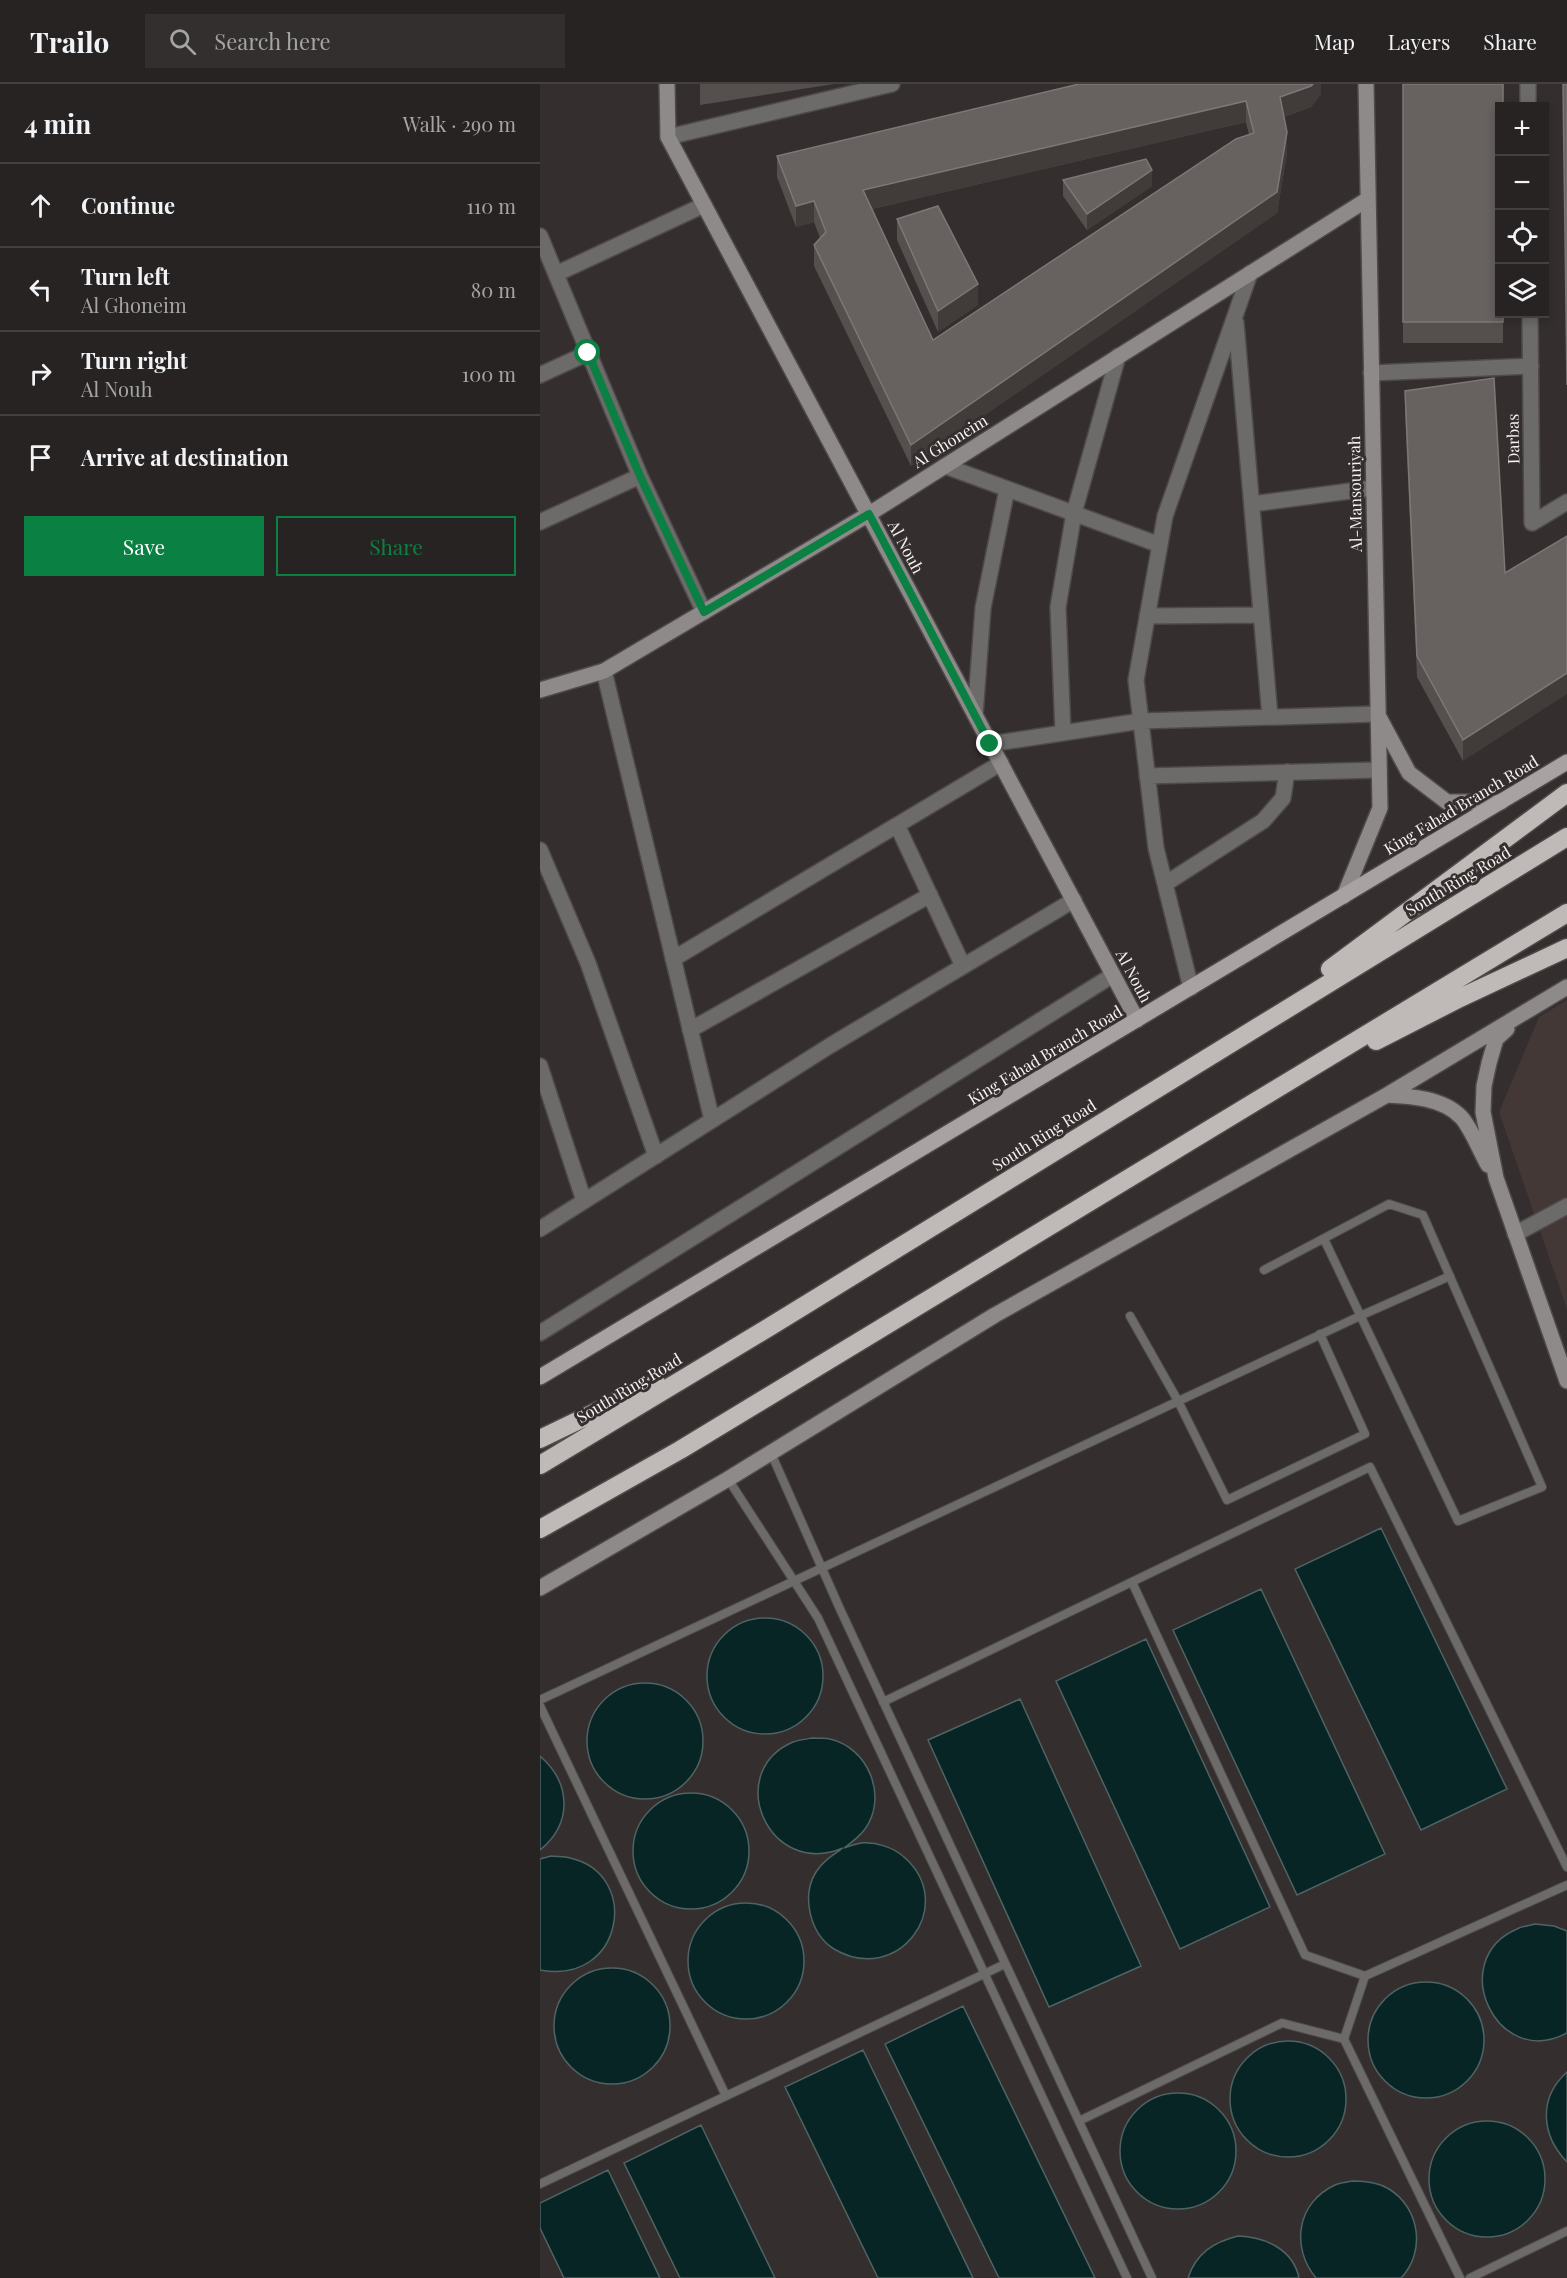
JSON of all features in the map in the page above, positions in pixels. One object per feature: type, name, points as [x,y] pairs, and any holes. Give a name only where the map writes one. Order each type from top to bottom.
[{"type":"highway","points":[[1252,1029],[1567,793]]},
{"type":"highway","name":"South Ring Road","points":[[540,1464],[771,1326],[1567,837]]},
{"type":"highway","points":[[540,1532],[680,1450],[1567,913]]},
{"type":"highway","points":[[1240,1110],[1460,998],[1567,948]]},
{"type":"highway","points":[[540,1439],[771,1326]]},
{"type":"main road","name":"King Fahad Branch Road","points":[[540,1377],[1567,762]]},
{"type":"street","name":"Al Nouh","points":[[667,84],[668,137],[1137,1020]]},
{"type":"street","points":[[668,137],[892,84]]},
{"type":"street","name":"Al-Mansouriyah","points":[[1344,896],[1380,808],[1366,84]]},
{"type":"street","points":[[1528,84],[1528,102]]},
{"type":"street","name":"Al Ghoneim","points":[[540,690],[604,671],[704,612],[869,514],[1368,199]]},
{"type":"street","points":[[556,274],[704,205]]},
{"type":"street","points":[[540,236],[640,476],[704,612]]},
{"type":"street","points":[[1191,988],[1155,848],[1136,680],[1165,516],[1250,273]]},
{"type":"street","points":[[1236,315],[1270,717]]},
{"type":"street","name":"Darbas","points":[[1530,318],[1532,523],[1567,502]]},
{"type":"street","points":[[540,375],[588,353]]},
{"type":"street","points":[[1063,733],[1058,607],[1074,513],[1118,356]]},
{"type":"street","points":[[1371,373],[1531,366]]},
{"type":"street","points":[[945,466],[1160,545]]},
{"type":"street","points":[[540,522],[640,476]]},
{"type":"street","points":[[1252,504],[1373,488]]},
{"type":"street","points":[[975,715],[983,608],[1007,489]]},
{"type":"street","points":[[1148,616],[1261,615]]},
{"type":"street","points":[[604,671],[712,1120]]},
{"type":"street","points":[[990,744],[1141,721],[1377,714],[1409,773],[1447,802],[1501,802]]},
{"type":"street","points":[[673,959],[1001,763]]},
{"type":"street","points":[[1147,776],[1379,770]]},
{"type":"street","points":[[1165,884],[1263,821],[1283,798],[1287,772]]},
{"type":"street","points":[[897,825],[963,966]]},
{"type":"street","points":[[540,850],[588,963],[656,1156]]},
{"type":"street","points":[[690,1030],[930,895]]},
{"type":"street","points":[[540,1229],[831,1045],[1074,900]]},
{"type":"street","points":[[540,1333],[1113,975]]},
{"type":"street","points":[[540,1588],[728,1479],[994,1315],[1387,1095],[1567,987]]},
{"type":"street","points":[[1525,1013],[1496,1039],[1484,1086],[1483,1112],[1496,1178],[1567,1381]]},
{"type":"street","points":[[540,1066],[584,1201]]},
{"type":"street","points":[[1387,1095],[1413,1096],[1438,1102],[1461,1116],[1496,1178]]},
{"type":"street","points":[[1515,1234],[1567,1206]]},
{"type":"lane","points":[[1264,1270],[1389,1204],[1423,1215],[1542,1487],[1458,1521],[1324,1239]]},
{"type":"lane","points":[[540,1700],[1320,1334],[1450,1276]]},
{"type":"lane","points":[[1130,1316],[1178,1401],[1227,1500],[1365,1434],[1320,1334]]},
{"type":"lane","points":[[771,1453],[883,1702],[1150,2277]]},
{"type":"lane","points":[[883,1702],[1370,1467],[1567,1867]]},
{"type":"lane","points":[[728,1479],[818,1618],[1127,2278]]},
{"type":"lane","points":[[1132,1582],[1305,1955],[1365,1976],[1567,1885]]},
{"type":"lane","points":[[540,1706],[726,2096]]},
{"type":"lane","points":[[540,2184],[1005,1964]]},
{"type":"lane","points":[[1365,1976],[1344,2039],[1460,2278]]},
{"type":"lane","points":[[1079,2121],[1282,2022],[1344,2039]]},
{"type":"lane","points":[[1470,2278],[1567,2231]]},
{"type":"shaded area","points":[[1567,1000],[1567,1309],[1499,1112],[1539,1017]]},
{"type":"water","points":[[1381,1528],[1507,1789],[1421,1830],[1295,1569]]},
{"type":"water","points":[[1261,1589],[1385,1854],[1297,1895],[1173,1630]]},
{"type":"water","points":[[765,1618],[787,1622],[806,1635],[819,1654],[823,1676],[819,1698],[806,1717],[787,1730],[765,1734],[743,1730],[724,1717],[711,1698],[707,1676],[711,1654],[724,1635],[743,1622]]},
{"type":"water","points":[[1146,1639],[1270,1907],[1180,1949],[1056,1681]]},
{"type":"water","points":[[645,1683],[667,1687],[686,1700],[699,1719],[703,1741],[699,1763],[686,1782],[667,1795],[645,1799],[623,1795],[604,1782],[591,1763],[587,1741],[591,1719],[604,1700],[623,1687]]},
{"type":"water","points":[[1020,1699],[1141,1966],[1049,2007],[928,1740]]},
{"type":"water","points":[[812,1738],[830,1739],[844,1744],[855,1752],[871,1775],[875,1803],[872,1816],[863,1832],[844,1848],[867,1843],[890,1848],[900,1853],[919,1876],[925,1897],[923,1917],[914,1935],[899,1949],[880,1957],[858,1958],[834,1949],[819,1934],[810,1914],[809,1892],[816,1872],[828,1858],[843,1848],[816,1854],[794,1849],[776,1836],[764,1818],[758,1797],[761,1776],[772,1756],[793,1742]]},
{"type":"water","points":[[540,1756],[558,1778],[564,1803],[563,1816],[558,1828],[540,1850]]},
{"type":"water","points":[[691,1793],[713,1797],[732,1810],[745,1829],[749,1851],[745,1873],[732,1892],[713,1905],[691,1909],[669,1905],[650,1892],[637,1873],[633,1851],[637,1829],[650,1810],[669,1797]]},
{"type":"water","points":[[551,1856],[570,1858],[593,1868],[607,1884],[614,1905],[613,1926],[605,1946],[590,1961],[568,1970],[540,1970],[540,1859]]},
{"type":"water","points":[[746,1903],[768,1907],[787,1920],[800,1939],[804,1961],[800,1983],[787,2002],[768,2015],[746,2019],[724,2015],[705,2002],[692,1983],[688,1961],[692,1939],[705,1920],[724,1907]]},
{"type":"water","points":[[1535,1924],[1554,1926],[1567,1931],[1567,2033],[1542,2041],[1520,2037],[1501,2025],[1489,2007],[1483,1986],[1485,1964],[1496,1944],[1519,1928]]},
{"type":"water","points":[[612,1968],[634,1972],[653,1985],[666,2004],[670,2026],[666,2048],[653,2067],[634,2080],[612,2084],[590,2080],[571,2067],[558,2048],[554,2026],[558,2004],[571,1985],[590,1972]]},
{"type":"water","points":[[1426,1982],[1448,1986],[1467,1999],[1480,2018],[1484,2040],[1480,2062],[1467,2081],[1448,2094],[1426,2098],[1404,2094],[1385,2081],[1372,2062],[1368,2040],[1372,2018],[1385,1999],[1404,1986]]},
{"type":"water","points":[[963,2006],[1095,2278],[999,2278],[885,2044]]},
{"type":"water","points":[[1288,2041],[1310,2045],[1329,2058],[1342,2077],[1346,2099],[1342,2121],[1329,2140],[1310,2153],[1288,2157],[1266,2153],[1247,2140],[1234,2121],[1230,2099],[1234,2077],[1247,2058],[1266,2045]]},
{"type":"water","points":[[863,2050],[973,2278],[878,2278],[785,2087]]},
{"type":"water","points":[[1567,2072],[1567,2162],[1552,2140],[1546,2117],[1551,2093]]},
{"type":"water","points":[[1178,2093],[1200,2097],[1219,2110],[1232,2129],[1236,2151],[1232,2173],[1219,2192],[1200,2205],[1178,2209],[1156,2205],[1137,2192],[1124,2173],[1120,2151],[1124,2129],[1137,2110],[1156,2097]]},
{"type":"water","points":[[1487,2121],[1509,2125],[1528,2138],[1541,2157],[1545,2179],[1541,2201],[1528,2220],[1509,2233],[1487,2237],[1465,2233],[1446,2220],[1433,2201],[1429,2179],[1433,2157],[1446,2138],[1465,2125]]},
{"type":"water","points":[[701,2125],[775,2278],[680,2278],[624,2163]]},
{"type":"water","points":[[608,2170],[660,2278],[564,2278],[540,2228],[540,2203]]},
{"type":"water","points":[[1353,2181],[1372,2182],[1389,2189],[1407,2207],[1413,2219],[1416,2231],[1414,2256],[1401,2278],[1316,2278],[1308,2266],[1301,2240],[1305,2214],[1322,2193],[1335,2185]]},
{"type":"water","points":[[1238,2236],[1258,2239],[1276,2246],[1291,2259],[1299,2278],[1188,2278],[1191,2269],[1201,2255],[1214,2245]]},
{"type":"building","points":[[1079,84],[1313,84],[1280,97],[1287,132],[1277,192],[911,445],[814,245],[826,232],[814,201],[796,206],[777,156]],"holes":[[[1246,101],[1254,133],[1236,139],[933,340],[863,190]]]},
{"type":"building","points":[[1403,84],[1503,84],[1503,102],[1495,102],[1495,318],[1503,318],[1503,322],[1403,322]]},
{"type":"building","points":[[1563,84],[1567,84],[1567,385]]},
{"type":"building","points":[[1146,159],[1152,170],[1087,214],[1063,180]]},
{"type":"building","points":[[938,206],[978,284],[938,311],[897,219]]},
{"type":"building","points":[[1494,378],[1505,573],[1567,536],[1567,673],[1463,740],[1417,656],[1405,391]]},
{"type":"route","points":[[588,353],[640,476],[704,612],[869,514],[990,744]]}]
